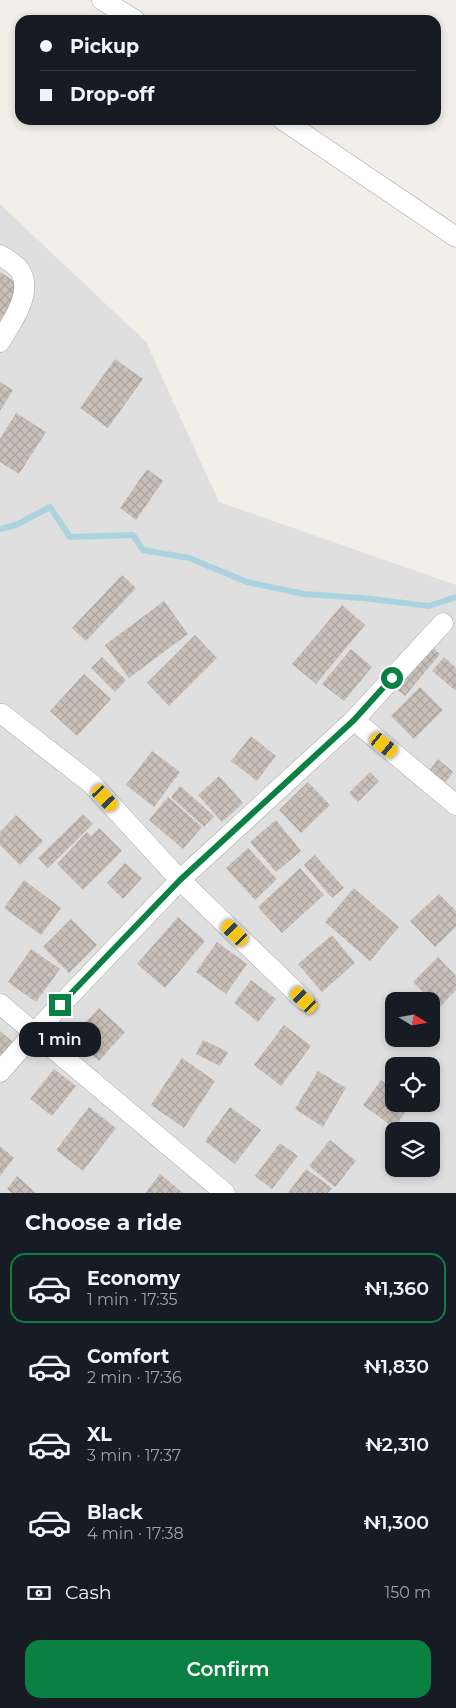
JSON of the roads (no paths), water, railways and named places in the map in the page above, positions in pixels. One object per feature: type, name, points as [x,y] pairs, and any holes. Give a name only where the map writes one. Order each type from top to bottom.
[{"type":"street","points":[[102,0],[127,15]]},
{"type":"street","points":[[290,125],[456,237]]},
{"type":"street","points":[[0,254],[19,270],[24,285],[21,307],[0,342]]},
{"type":"street","points":[[0,1072],[34,1032],[180,880],[354,720],[443,623]]},
{"type":"street","points":[[2,714],[92,784],[180,880],[304,1000]]},
{"type":"street","points":[[354,720],[452,795]]},
{"type":"street","points":[[0,1004],[225,1193]]},
{"type":"waterway","points":[[0,529],[16,525],[50,507],[70,537],[133,535],[143,550],[189,558],[247,582],[304,594],[363,598],[429,606],[456,597]]}]
